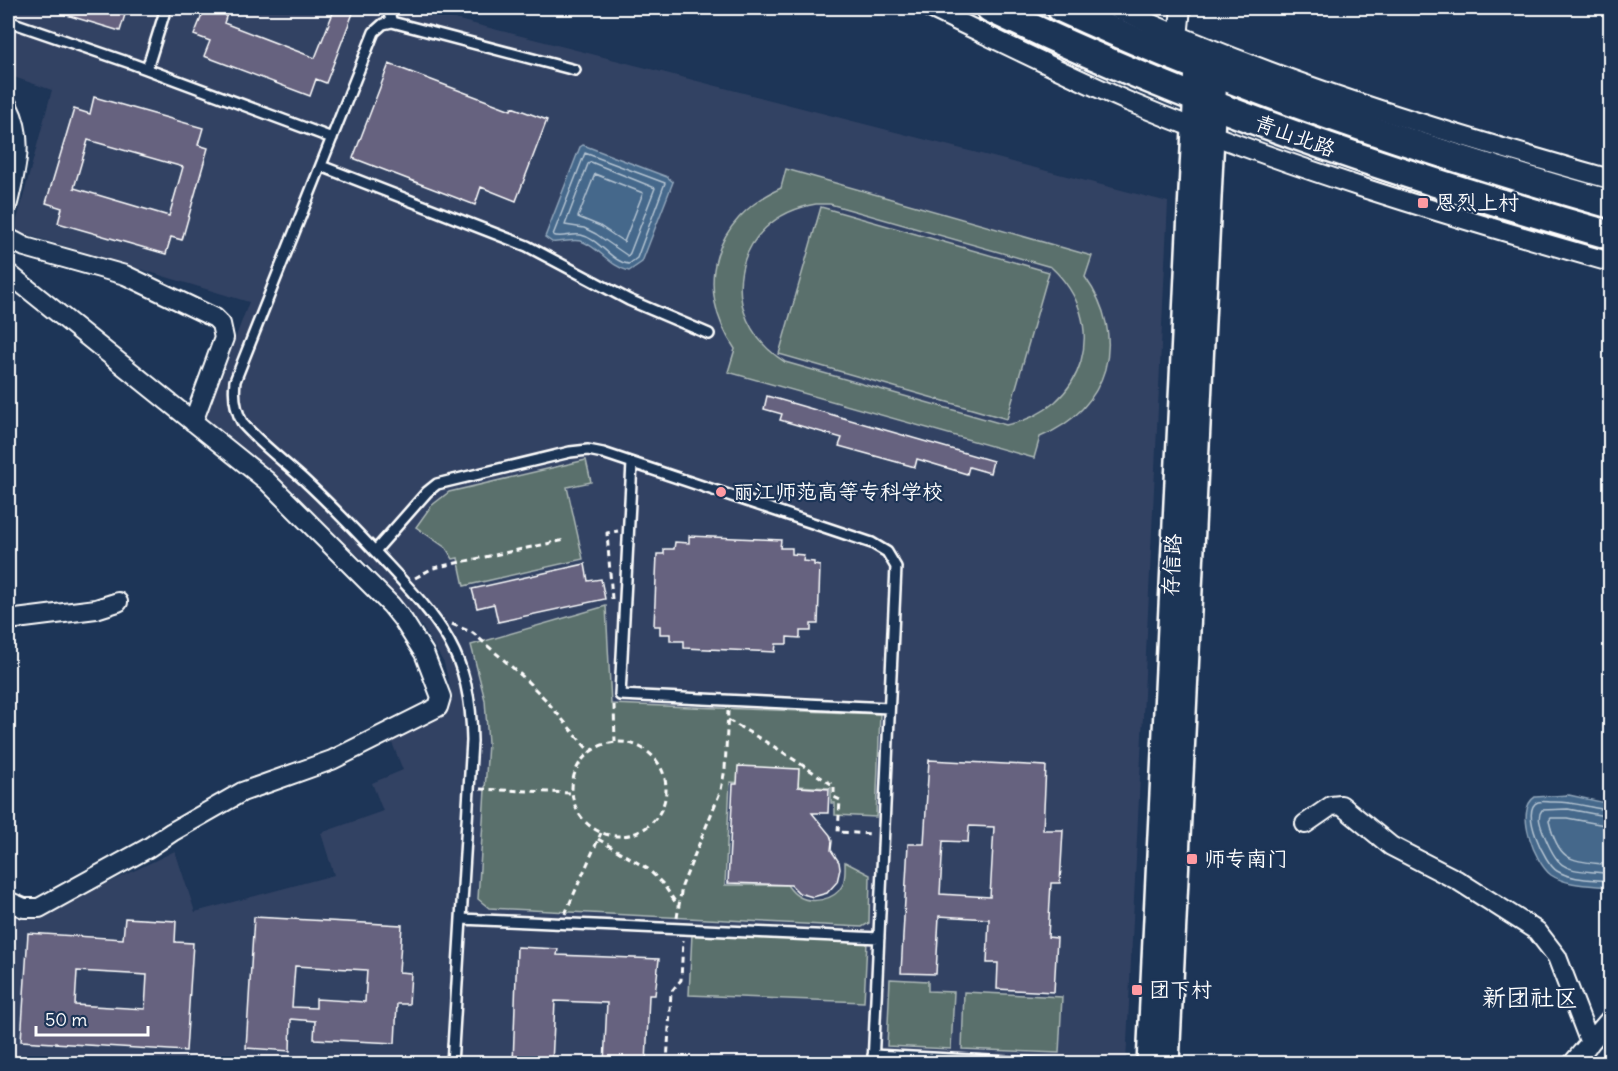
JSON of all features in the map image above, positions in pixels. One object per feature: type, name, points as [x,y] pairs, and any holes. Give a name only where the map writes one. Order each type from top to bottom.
[{"type":"main road","name":"青山北路","points":[[990,8],[1204,102],[1312,142],[1437,185],[1611,236]]},
{"type":"main road","name":"青山北路","points":[[1061,8],[1389,137],[1611,204]]},
{"type":"street","points":[[930,8],[1128,101],[1213,134],[1408,202],[1611,262]]},
{"type":"street","points":[[1116,8],[1191,58],[1322,88],[1421,122],[1611,179]]},
{"type":"street","points":[[1181,8],[1191,58]]},
{"type":"street","name":"存信路","points":[[1168,1064],[1213,134],[1191,58]]},
{"type":"street","name":"存信路","points":[[1148,1064],[1193,126],[1204,102]]},
{"type":"street","points":[[8,106],[14,120],[19,160],[8,203]]},
{"type":"street","points":[[8,238],[25,247],[124,275],[214,318],[221,324],[225,338],[193,422]]},
{"type":"street","points":[[8,273],[267,481],[391,604],[404,620],[424,653],[441,697],[438,707],[332,760],[242,792],[171,832],[148,848],[39,908],[24,908],[8,901]]},
{"type":"street","points":[[8,620],[96,609],[118,602]]},
{"type":"street","points":[[1305,824],[1331,806],[1341,805],[1391,846],[1457,880],[1527,923],[1545,939],[1557,957],[1590,1043]]},
{"type":"street","points":[[1572,1064],[1611,1019]]},
{"type":"lane","points":[[147,69],[166,8]]},
{"type":"lane","points":[[387,8],[392,22]]},
{"type":"lane","points":[[8,21],[147,69],[332,138]]},
{"type":"lane","points":[[452,1064],[472,722],[466,685],[454,650],[436,618],[332,505],[248,430],[239,417],[234,400],[235,381],[374,32],[383,24],[392,22],[575,70]]},
{"type":"lane","points":[[321,166],[527,246],[629,300],[709,334]]},
{"type":"lane","points":[[375,551],[427,492],[437,484],[579,450],[603,453],[872,543],[887,552],[896,567],[873,1059],[1051,1064]]},
{"type":"lane","points":[[632,463],[620,695],[890,708]]},
{"type":"lane","points":[[461,919],[879,938]]},
{"type":"path","points":[[405,583],[433,568],[565,540]]},
{"type":"path","points":[[436,618],[473,633],[497,653],[545,699],[590,752]]},
{"type":"path","points":[[668,1064],[671,992],[681,980],[678,907],[685,878],[721,790],[729,701]]},
{"type":"path","points":[[728,719],[834,786],[834,797],[840,800],[837,832],[884,835]]},
{"type":"path","points":[[615,742],[635,744],[652,756],[659,764],[666,784],[663,805],[658,814],[644,829],[624,836],[601,833],[585,822],[578,814],[572,793],[575,772],[580,762],[590,752],[604,744],[615,742]]},
{"type":"path","points":[[469,788],[572,793]]},
{"type":"path","points":[[561,924],[601,833]]},
{"type":"path","points":[[598,839],[648,869],[663,884],[678,907]]},
{"type":"shaded area","name":"丽江师范高等专科学校","points":[[8,8],[412,8],[1168,202],[1126,1063],[8,1063],[8,914],[38,917],[175,851],[195,912],[334,875],[321,833],[383,811],[372,783],[403,770],[391,740],[453,699],[444,663],[423,628],[370,566],[205,418],[249,302],[14,231],[52,90],[8,75]]},
{"type":"green space","points":[[786,169],[1092,256],[1085,277],[1099,300],[1106,324],[1108,347],[1105,369],[1096,390],[1082,409],[1064,425],[1040,437],[1034,458],[728,372],[735,349],[722,326],[715,302],[713,279],[717,257],[725,236],[739,218],[758,201],[781,188]],"holes":[[[816,204],[830,204],[1051,267],[1070,289],[1081,313],[1084,337],[1081,361],[1071,383],[1055,402],[1033,416],[1006,425],[785,362],[762,343],[748,320],[741,296],[742,271],[750,248],[765,228],[787,213]]]},
{"type":"green space","points":[[821,207],[1049,272],[1007,419],[779,354]]},
{"type":"green space","points":[[586,460],[591,482],[567,487],[583,559],[464,586],[458,558],[453,559],[446,548],[416,527],[431,506],[449,492]]},
{"type":"green space","points":[[606,606],[611,704],[880,714],[876,817],[835,815],[835,803],[831,803],[831,788],[730,782],[725,885],[787,885],[795,894],[803,898],[822,900],[834,895],[842,886],[845,877],[845,862],[870,875],[869,923],[862,927],[489,908],[478,899],[488,743],[485,700],[471,645]]},
{"type":"green space","points":[[692,934],[867,942],[864,1002],[689,995]]},
{"type":"green space","points":[[890,979],[928,981],[928,991],[954,992],[951,1049],[887,1046]]},
{"type":"green space","points":[[964,992],[1062,997],[1059,1053],[962,1049]]},
{"type":"water","points":[[583,145],[667,177],[673,182],[642,262],[629,271],[622,269],[581,241],[552,242],[545,237],[580,147]]},
{"type":"water","points":[[1569,795],[1610,804],[1610,887],[1557,879],[1545,869],[1533,848],[1526,813],[1529,804],[1535,797]]},
{"type":"building","points":[[53,8],[127,8],[120,31],[53,11]]},
{"type":"building","points":[[205,8],[229,8],[224,23],[315,58],[335,8],[355,8],[326,83],[316,79],[310,96],[204,56],[210,41],[194,35]]},
{"type":"building","points":[[389,64],[511,110],[512,107],[547,120],[516,201],[481,187],[475,205],[353,158]]},
{"type":"building","points":[[94,97],[203,128],[198,145],[208,148],[182,240],[171,237],[166,254],[58,223],[62,208],[46,203],[74,109],[90,114]],"holes":[[[88,140],[183,167],[169,216],[74,188]]]},
{"type":"building","points":[[767,396],[993,461],[990,473],[969,467],[967,474],[917,459],[915,467],[839,446],[842,438],[780,420],[782,414],[764,409]]},
{"type":"building","points":[[689,536],[781,540],[780,548],[792,548],[792,554],[804,555],[803,561],[814,562],[814,565],[820,566],[818,624],[811,624],[811,631],[800,631],[800,638],[787,637],[787,644],[776,644],[775,652],[684,648],[684,641],[670,641],[670,634],[660,634],[660,626],[654,626],[657,554],[664,554],[664,549],[674,549],[675,542],[689,543]]},
{"type":"building","points":[[585,564],[588,581],[601,579],[605,599],[498,622],[494,604],[477,608],[472,589]]},
{"type":"building","points":[[929,760],[1046,766],[1043,830],[1063,830],[1060,883],[1051,883],[1048,937],[1057,938],[1054,992],[997,989],[998,963],[987,963],[989,919],[939,916],[936,974],[901,973],[908,844],[924,844]],"holes":[[[969,826],[994,827],[990,897],[940,894],[943,841],[968,842]]]},
{"type":"building","points":[[738,766],[799,769],[798,787],[829,789],[828,813],[812,813],[830,835],[831,850],[839,862],[837,882],[827,893],[813,897],[799,893],[791,885],[728,883],[733,784],[737,784]]},
{"type":"building","points":[[254,917],[402,925],[399,972],[411,973],[409,1004],[397,1004],[395,1043],[314,1039],[315,1021],[291,1019],[290,1051],[246,1048]],"holes":[[[295,966],[367,970],[365,1002],[316,999],[316,1008],[292,1007]]]},
{"type":"building","points":[[125,918],[176,921],[175,942],[193,943],[186,1051],[21,1041],[28,933],[123,939]],"holes":[[[77,971],[147,975],[145,1009],[75,1005]]]},
{"type":"building","points":[[517,947],[558,949],[557,955],[659,959],[655,995],[649,995],[646,1064],[604,1064],[607,1003],[555,1001],[552,1064],[513,1064]]},
{"type":"place","name":"恩烈上村","points":[[1423,203]]},
{"type":"place","name":"丽江师范高等专科学校","points":[[721,492]]},
{"type":"place","name":"师专南门","points":[[1192,859]]},
{"type":"place","name":"团下村","points":[[1137,990]]},
{"type":"district","name":"新团社区","points":[[1530,998]]}]
